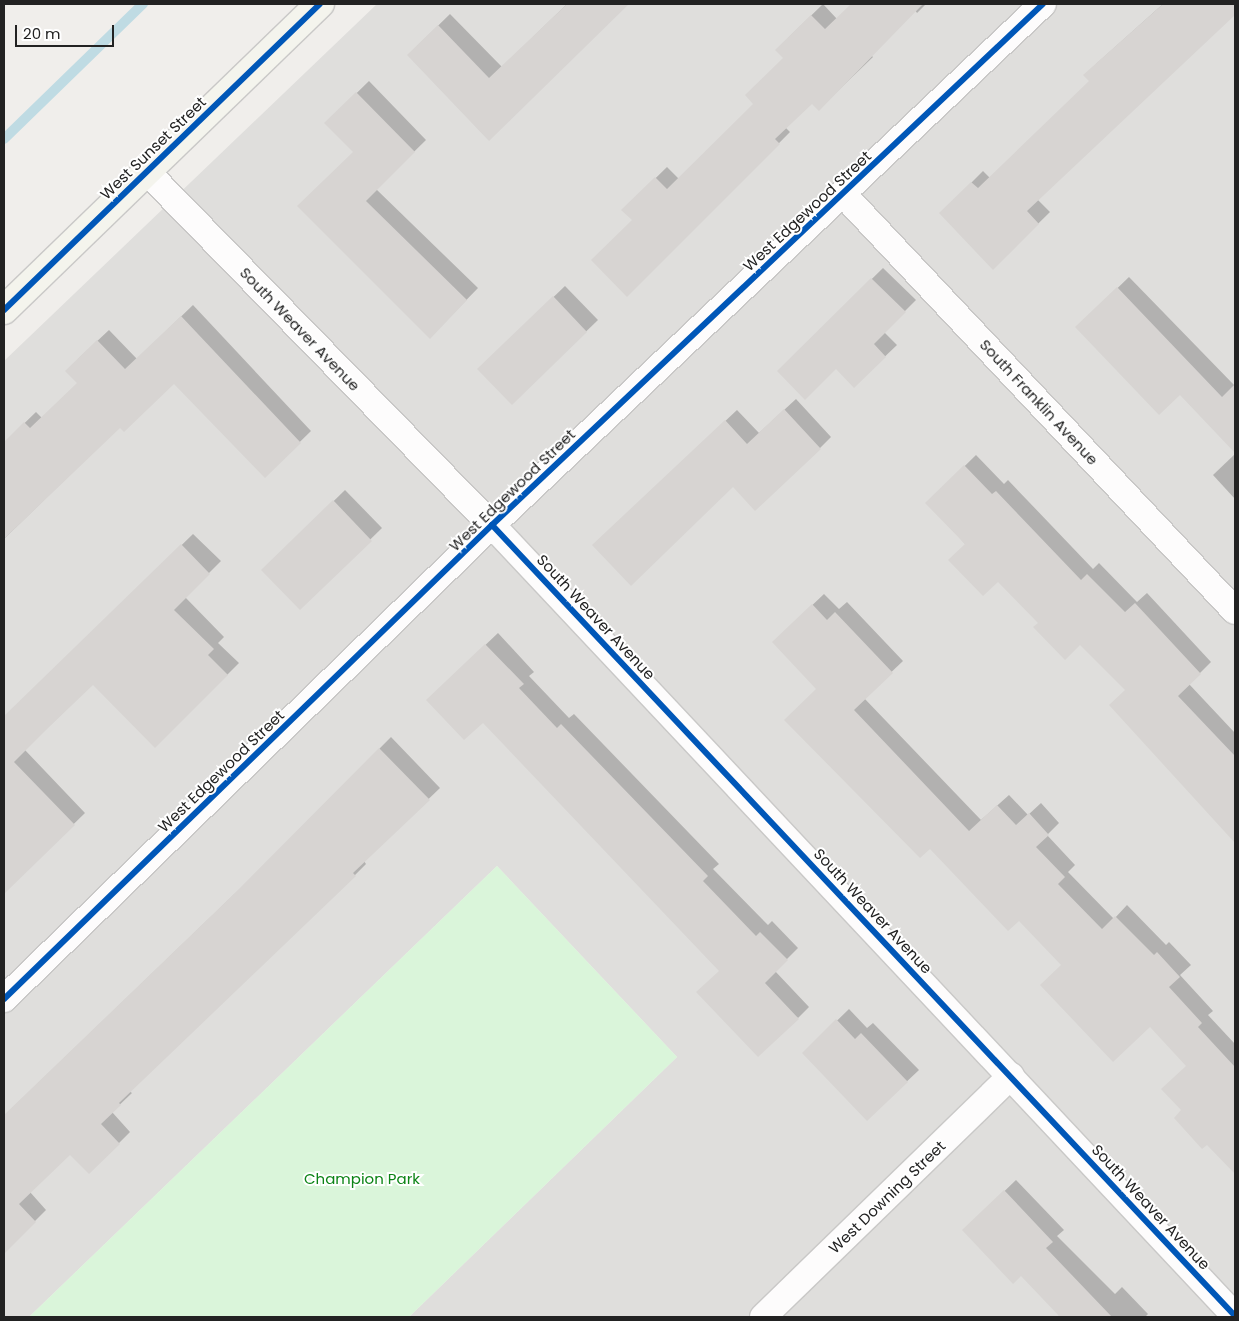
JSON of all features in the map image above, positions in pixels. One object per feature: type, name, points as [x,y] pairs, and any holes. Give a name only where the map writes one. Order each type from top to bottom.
[{"type":"main road","name":"West Sunset Street","points":[[4,310],[320,4]]},
{"type":"street","name":"West Edgewood Street","points":[[4,999],[492,525],[1043,4]]},
{"type":"street","name":"South Weaver Avenue","points":[[147,172],[492,525],[1235,1316]]},
{"type":"street","name":"South Franklin Avenue","points":[[843,194],[1235,611]]},
{"type":"street","name":"West Downing Street","points":[[763,1317],[1011,1076]]},
{"type":"shaded area","points":[[377,4],[1235,4],[1235,1317],[409,1317],[677,1057],[497,866],[29,1317],[4,1317],[4,361]]},
{"type":"green space","name":"Champion Park","points":[[497,866],[677,1057],[409,1317],[29,1317]]},
{"type":"building","points":[[567,4],[629,4],[489,141],[407,55],[438,25],[489,78]]},
{"type":"building","points":[[851,4],[923,4],[819,111],[812,104],[775,139],[780,144],[627,297],[591,260],[632,220],[621,210],[655,177],[667,189],[753,104],[745,95],[783,58],[775,50],[811,15],[825,29]]},
{"type":"building","points":[[1163,4],[1235,4],[1235,15],[1027,211],[1039,224],[993,270],[939,213],[971,182],[978,188],[1089,81],[1083,75]]},
{"type":"building","points":[[356,92],[415,152],[366,201],[467,300],[430,339],[297,206],[353,152],[324,123]]},
{"type":"building","points":[[871,278],[906,312],[874,344],[886,357],[854,388],[836,369],[805,400],[777,371]]},
{"type":"building","points":[[1117,287],[1222,397],[1235,384],[1235,453],[1180,395],[1159,415],[1075,327]]},
{"type":"building","points":[[553,296],[587,332],[512,405],[477,369]]},
{"type":"building","points":[[181,316],[301,443],[265,478],[174,384],[124,432],[120,428],[4,539],[4,442],[24,422],[30,428],[77,383],[65,371],[97,340],[125,369]]},
{"type":"building","points":[[784,409],[821,449],[755,511],[733,487],[631,586],[592,545],[725,420],[747,444]]},
{"type":"building","points":[[964,465],[992,494],[996,491],[1081,580],[1087,574],[1125,612],[1135,603],[1201,674],[1178,696],[1235,756],[1235,843],[1109,705],[1125,690],[1080,645],[1065,660],[1033,627],[1038,623],[998,582],[983,596],[948,560],[965,544],[925,503]]},
{"type":"building","points":[[333,500],[372,541],[300,610],[261,570]]},
{"type":"building","points":[[181,544],[210,574],[174,610],[214,649],[208,655],[228,675],[155,748],[93,685],[49,727],[14,762],[75,825],[4,894],[4,716]]},
{"type":"building","points":[[812,604],[827,620],[835,612],[893,673],[854,710],[969,831],[997,805],[1016,825],[1029,813],[1049,835],[1036,847],[1065,877],[1058,884],[1102,929],[1115,916],[1154,955],[1157,952],[1180,977],[1169,987],[1202,1023],[1198,1027],[1235,1067],[1235,1174],[1207,1145],[1202,1149],[1174,1118],[1181,1110],[1161,1089],[1186,1066],[1150,1027],[1113,1062],[1040,985],[1061,965],[1019,921],[1008,931],[930,849],[920,858],[784,720],[816,689],[772,642]]},
{"type":"building","points":[[485,644],[524,684],[519,688],[557,728],[561,724],[708,876],[703,881],[756,936],[760,932],[788,960],[765,983],[799,1019],[758,1057],[696,992],[719,971],[483,723],[464,740],[426,700]]},
{"type":"building","points":[[379,748],[430,800],[353,873],[356,876],[119,1103],[121,1105],[101,1124],[120,1144],[89,1174],[70,1155],[19,1204],[36,1222],[4,1254],[4,1115],[236,892]]},
{"type":"building","points":[[836,1019],[855,1039],[861,1033],[908,1082],[867,1121],[802,1053]]},
{"type":"building","points":[[1004,1190],[1053,1242],[1046,1248],[1112,1317],[1060,1317],[1021,1276],[1013,1284],[962,1230]]},
{"type":"waterway","points":[[4,139],[143,4]]},
{"type":"cycle path","points":[[4,310],[320,4]]},
{"type":"cycle path","points":[[4,999],[492,525],[1043,4]]},
{"type":"cycle path","points":[[492,525],[1235,1316]]}]
